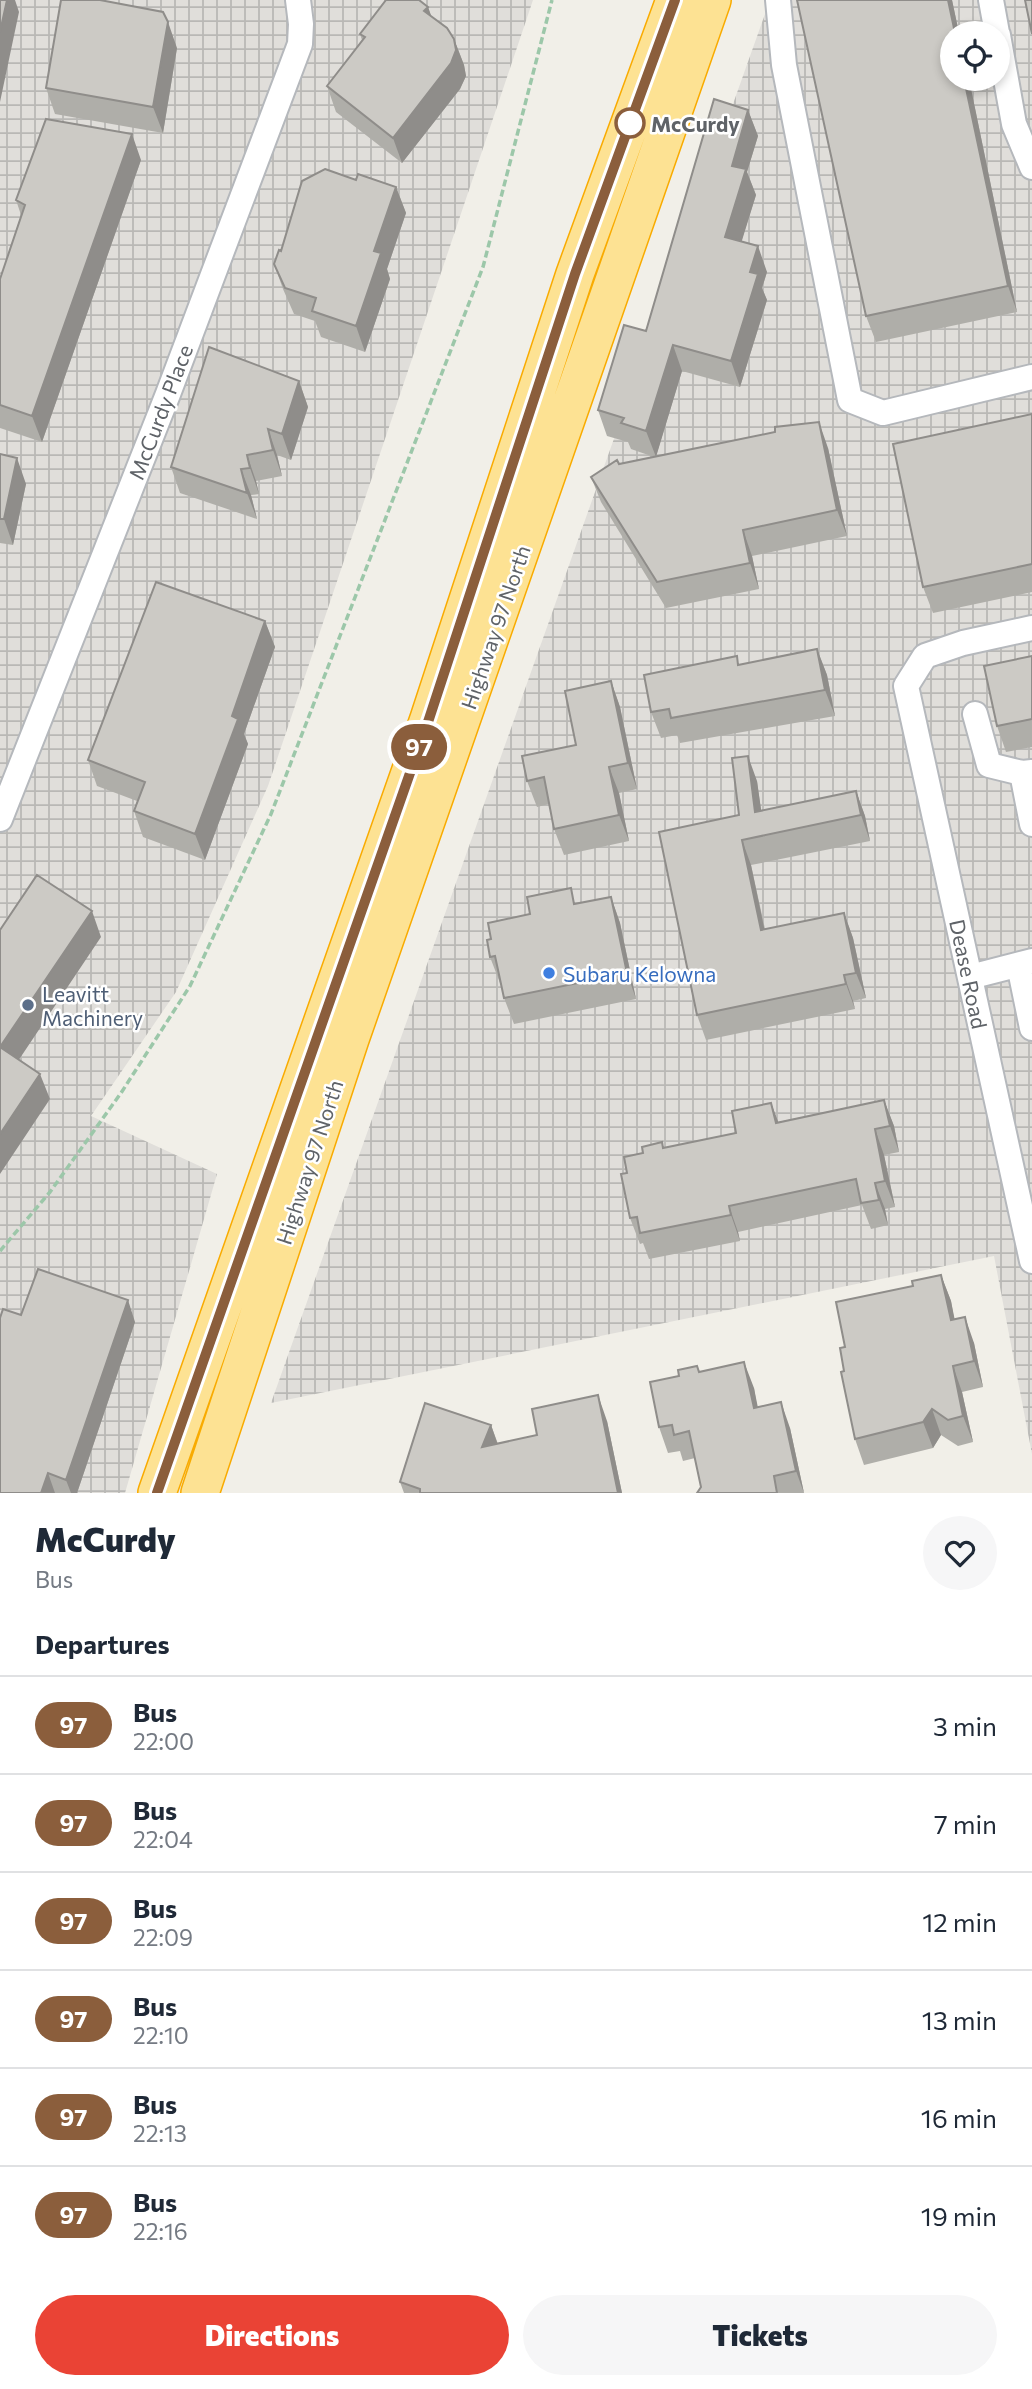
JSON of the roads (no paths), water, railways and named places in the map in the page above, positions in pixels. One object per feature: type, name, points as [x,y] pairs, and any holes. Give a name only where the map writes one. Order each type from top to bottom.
[{"type":"highway","name":"Highway 97 North","points":[[157,1493],[429,719],[575,274],[676,0]]},
{"type":"highway","name":"Highway 97 North","points":[[200,1493],[350,1039],[712,0]]},
{"type":"street","name":"McCurdy Place","points":[[0,819],[168,394],[300,44],[302,24],[298,0]]},
{"type":"street","points":[[778,0],[784,65],[850,400],[883,412],[1032,377]]},
{"type":"street","points":[[991,0],[995,21]]},
{"type":"street","points":[[1008,91],[1014,124],[1031,162]]},
{"type":"street","name":"Dease Road","points":[[1032,628],[963,643],[925,656],[906,686],[970,977],[1027,1214],[1032,1261]]},
{"type":"street","points":[[975,714],[989,765],[1027,773],[1032,824]]},
{"type":"street","points":[[970,977],[1025,963],[1032,1028]]},
{"type":"place","name":"McCurdy","points":[[630,123]]},
{"type":"place","name":"Subaru Kelowna","points":[[549,973]]},
{"type":"place","name":"Leavitt Machinery","points":[[28,1005]]}]
